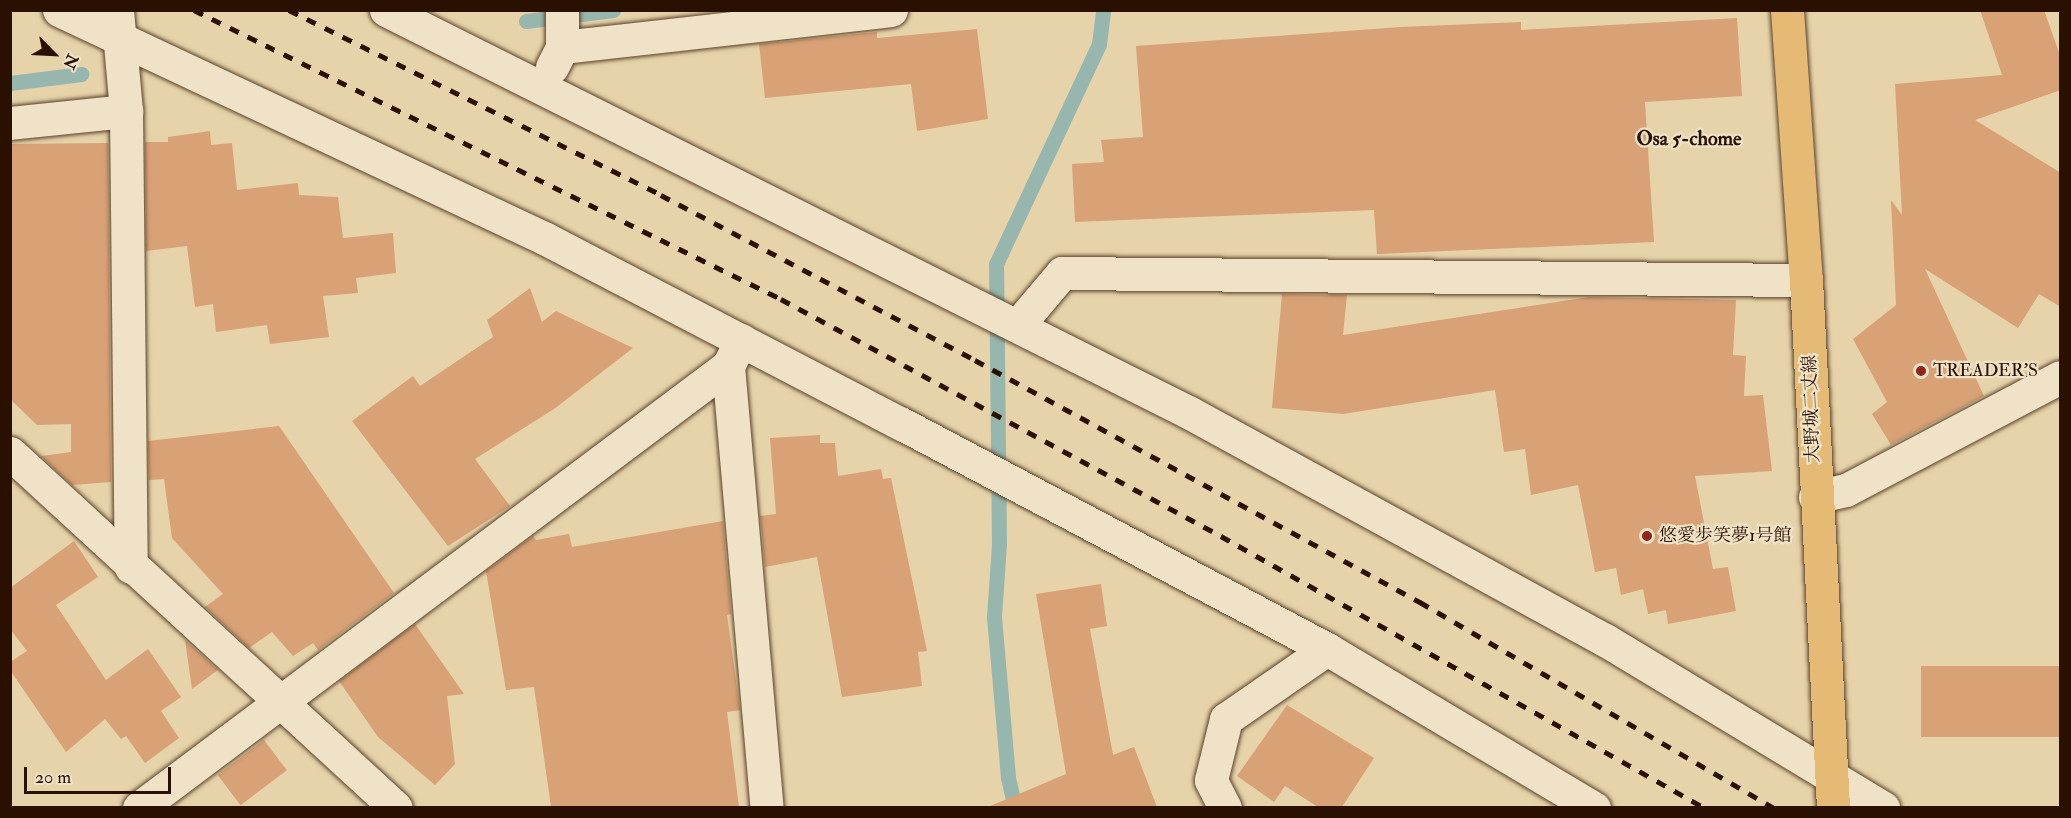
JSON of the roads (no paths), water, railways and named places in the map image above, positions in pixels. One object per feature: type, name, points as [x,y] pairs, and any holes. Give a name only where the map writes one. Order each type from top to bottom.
[{"type":"main road","name":"大野城二丈線","points":[[1787,10],[1806,280],[1815,497],[1832,792]]},
{"type":"street","points":[[59,10],[118,24],[546,240],[734,353],[902,424],[1327,649],[1593,807]]},
{"type":"street","points":[[386,10],[543,86],[1190,412],[1595,634],[1832,792],[1883,807]]},
{"type":"street","points":[[543,86],[562,47],[562,10]]},
{"type":"street","points":[[562,47],[891,10]]},
{"type":"street","points":[[118,24],[126,111],[131,567]]},
{"type":"street","points":[[10,123],[126,111]]},
{"type":"street","points":[[1018,325],[1062,273],[1806,280]]},
{"type":"street","points":[[139,807],[281,703],[734,353]]},
{"type":"street","points":[[734,353],[766,807]]},
{"type":"street","points":[[1815,497],[1846,490],[2061,377]]},
{"type":"street","points":[[10,453],[131,567],[396,807]]},
{"type":"street","points":[[1225,807],[1211,780],[1226,719],[1327,649]]},
{"type":"waterway","points":[[526,21],[613,10]]},
{"type":"waterway","points":[[1015,808],[1008,777],[994,617],[999,544],[996,264],[1099,44],[1103,10]]},
{"type":"waterway","points":[[10,83],[81,74]]},
{"type":"railway","points":[[194,10],[781,299],[1221,536],[1705,808]]},
{"type":"railway","points":[[289,10],[661,195],[975,360],[1420,602],[1774,808]]},
{"type":"place","name":"TREADER’S","points":[[1921,371]]},
{"type":"place","name":"悠愛歩笑夢1号館","points":[[1647,536]]},
{"type":"district","name":"Osa 5-chome","points":[[1689,138]]}]
